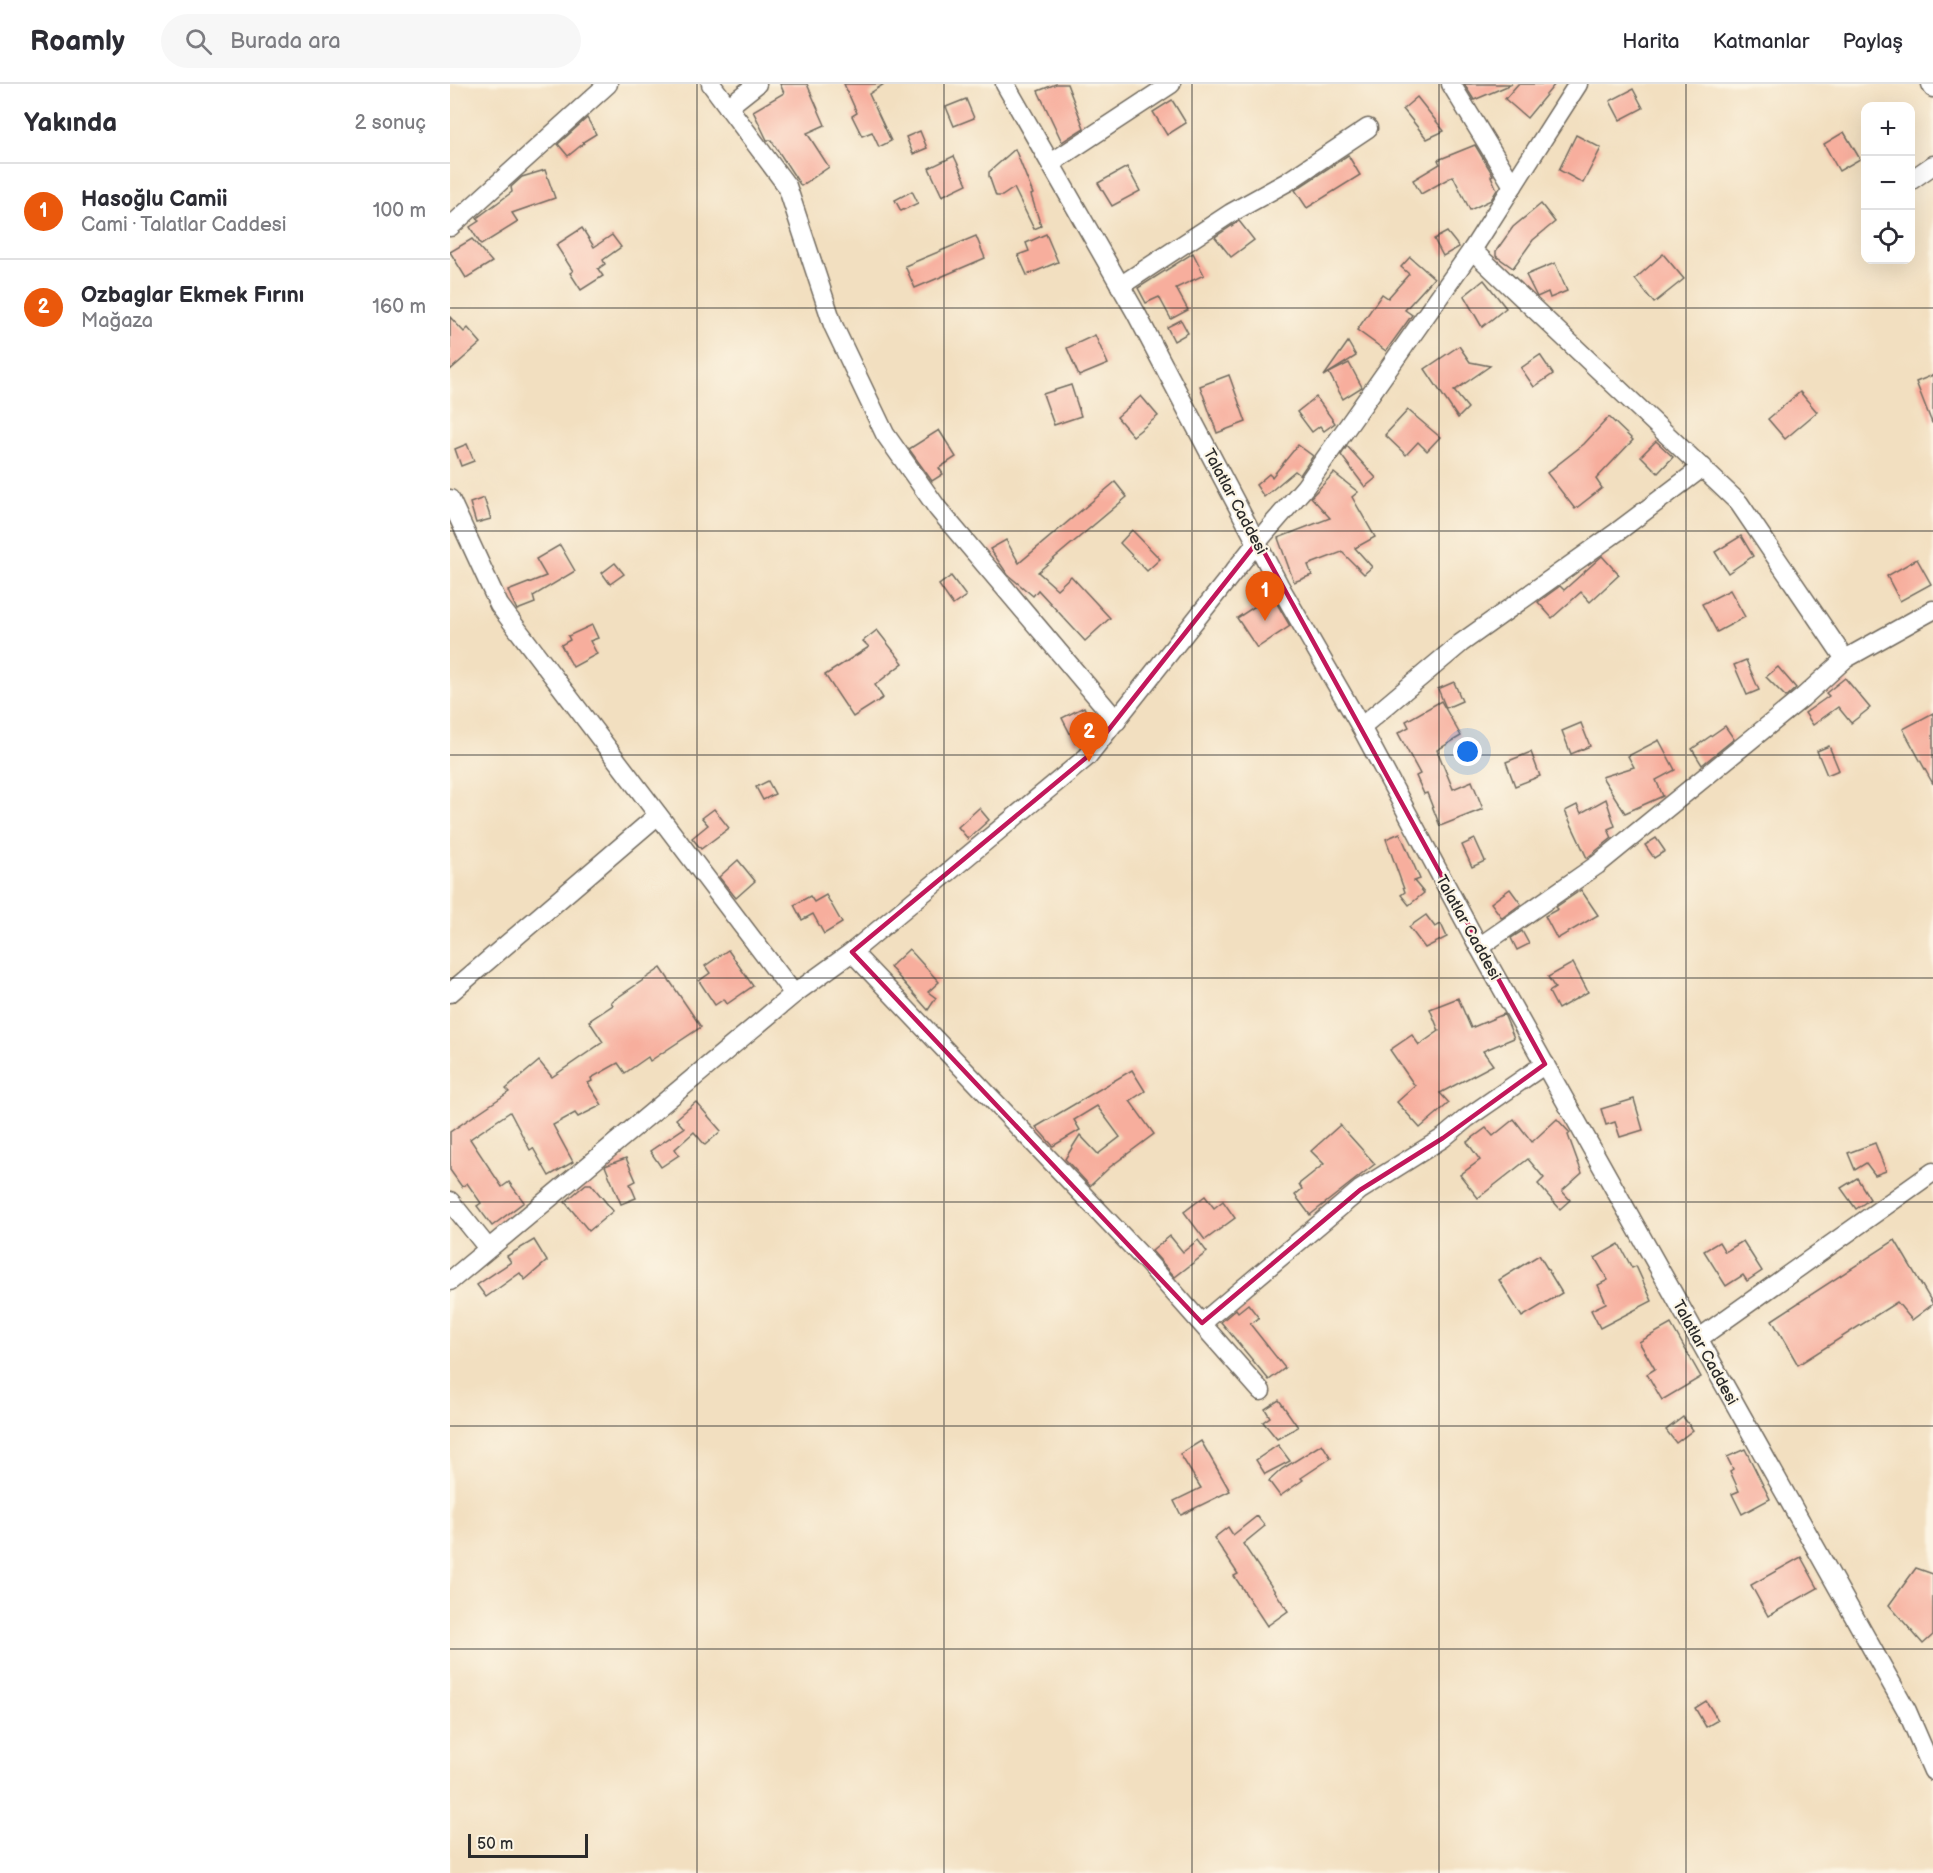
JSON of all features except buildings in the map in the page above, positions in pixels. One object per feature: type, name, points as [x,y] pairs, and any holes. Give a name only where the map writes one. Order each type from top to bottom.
[{"type":"street","points":[[450,227],[608,84]]},
{"type":"street","points":[[711,84],[787,186],[833,325],[885,434],[938,509],[1117,721]]},
{"type":"street","points":[[728,108],[757,84]]},
{"type":"street","name":"Talatlar Caddesi","points":[[1005,84],[1120,286],[1258,541],[1279,585],[1361,727],[1479,947],[1907,1711],[1933,1771]]},
{"type":"street","points":[[1051,164],[1171,84]]},
{"type":"street","points":[[1451,84],[1514,186]]},
{"type":"street","points":[[450,1281],[794,994],[852,952],[1087,757],[1258,541],[1305,487],[1472,250],[1578,84]]},
{"type":"street","points":[[1931,84],[1933,88]]},
{"type":"street","points":[[1120,286],[1232,213],[1287,182],[1368,128]]},
{"type":"street","points":[[1915,177],[1933,165]]},
{"type":"street","points":[[1472,250],[1739,503],[1845,658]]},
{"type":"street","points":[[1361,727],[1461,643],[1617,532],[1703,467]]},
{"type":"street","points":[[450,499],[499,605],[794,994]]},
{"type":"street","points":[[1479,947],[1597,866],[1802,698],[1845,658],[1933,610]]},
{"type":"street","points":[[450,993],[658,815]]},
{"type":"street","points":[[852,952],[1202,1323],[1261,1391]]},
{"type":"street","points":[[1202,1323],[1360,1190],[1443,1138],[1467,1118],[1545,1064]]},
{"type":"street","points":[[1698,1339],[1933,1172]]},
{"type":"street","points":[[450,1201],[487,1248]]},
{"type":"highlighted area","points":[[1258,541],[1545,1064],[1443,1138],[1360,1190],[1202,1323],[852,952],[1087,757]]},
{"type":"place","name":"Hasoğlu Camii","points":[[1265,621]]},
{"type":"place","name":"Ozbaglar Ekmek Fırını","points":[[1089,762]]}]
